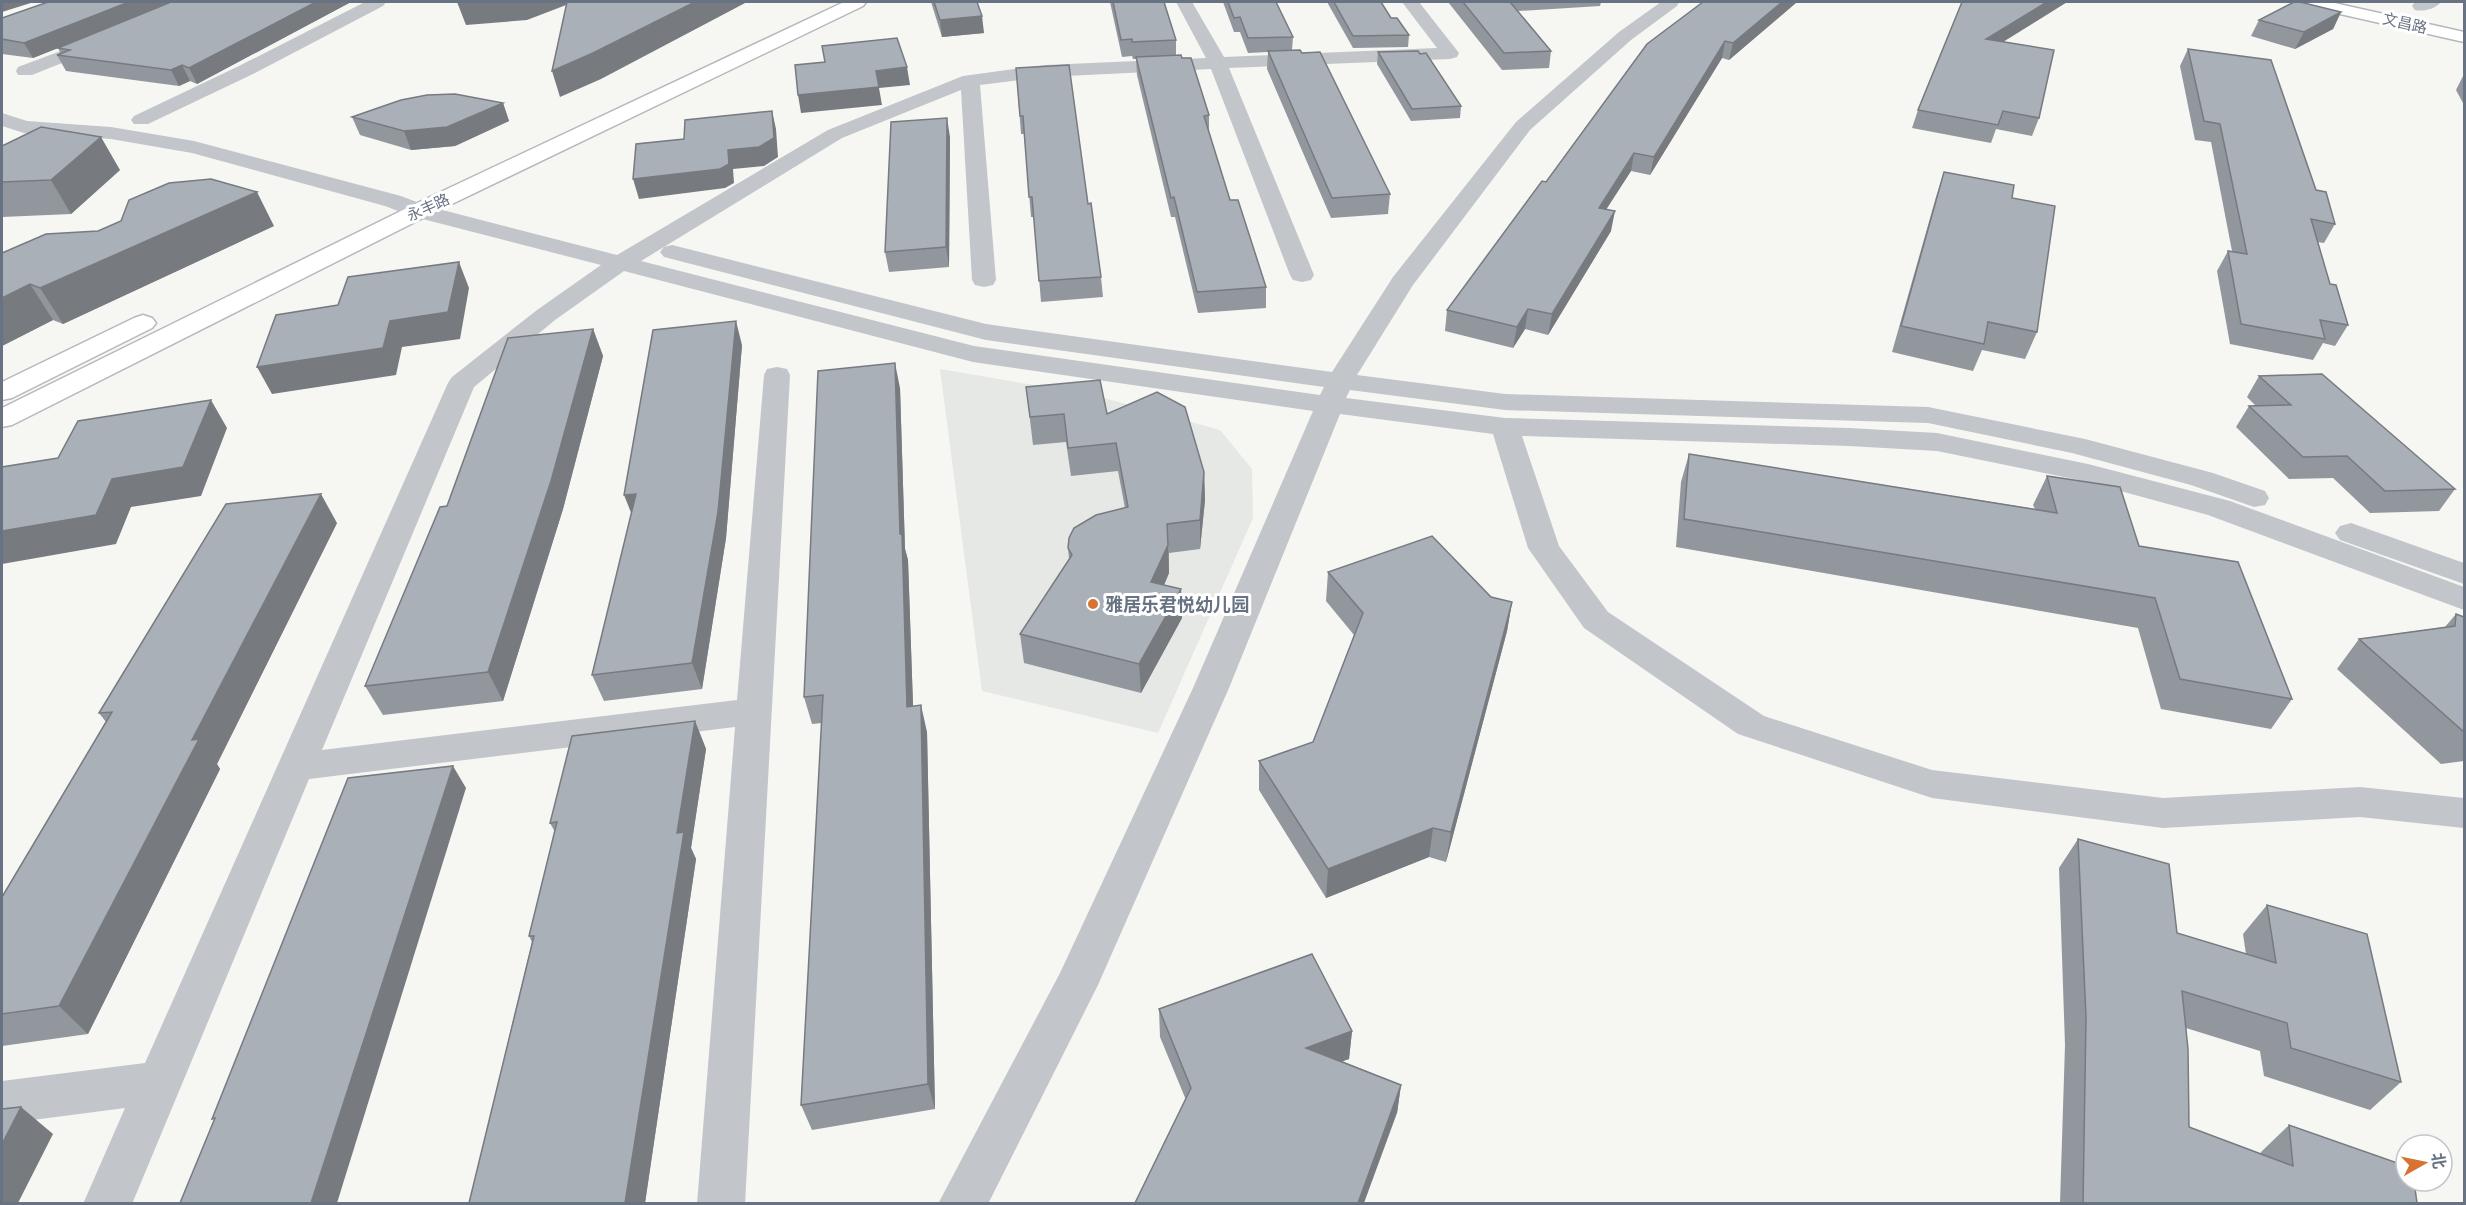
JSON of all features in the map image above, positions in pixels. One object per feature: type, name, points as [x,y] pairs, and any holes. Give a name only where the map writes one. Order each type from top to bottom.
[{"type":"street","points":[[141,120],[246,70],[377,2]]},
{"type":"street","name":"永丰路","points":[[2,419],[419,200],[819,2]]},
{"type":"street","name":"永丰路","points":[[445,200],[857,2]]},
{"type":"street","points":[[1184,2],[1218,64],[1302,275]]},
{"type":"street","points":[[107,1203],[462,383],[546,315],[622,262],[835,134],[970,80],[1045,71],[1450,53],[1410,2]]},
{"type":"street","points":[[962,1203],[1076,985],[1211,688],[1335,393],[1402,282],[1523,126],[1625,36],[1671,2]]},
{"type":"street","name":"文昌路","points":[[2309,2],[2464,37]]},
{"type":"street","name":"文昌路","points":[[2400,2],[2432,6]]},
{"type":"street","points":[[25,71],[116,35]]},
{"type":"street","points":[[970,80],[984,279]]},
{"type":"street","points":[[2,97],[54,116],[141,120],[219,132],[419,200],[622,262],[973,354],[1335,393],[1505,402],[1842,411],[1928,416],[2075,445],[2202,478],[2464,574]]},
{"type":"street","points":[[2,119],[24,127],[111,133],[194,147],[393,201],[445,200],[648,246],[986,332],[1335,393],[1504,427],[1849,437],[1937,442],[2088,472],[2219,508],[2464,599]]},
{"type":"street","name":"永丰路","points":[[309,243],[393,201]]},
{"type":"street","points":[[2,392],[160,315]]},
{"type":"street","points":[[721,1203],[777,375]]},
{"type":"street","points":[[1504,427],[1544,548],[1596,620],[1752,725],[1932,784],[2152,812],[2360,802],[2464,813]]},
{"type":"street","points":[[296,766],[755,711]]},
{"type":"street","points":[[2,1102],[159,1082]]},
{"type":"shaded area","name":"雅居乐君悦幼儿园","points":[[940,369],[1093,395],[1220,430],[1252,469],[1253,518],[1158,733],[982,691]]},
{"type":"building","points":[[48,2],[129,2],[24,43],[2,39],[2,18]]},
{"type":"building","points":[[171,2],[316,2],[189,68],[182,65],[171,70],[57,55],[70,50],[58,48]]},
{"type":"building","points":[[567,2],[695,2],[552,71]]},
{"type":"building","points":[[934,2],[977,2],[982,16],[940,20]]},
{"type":"building","points":[[1113,2],[1164,2],[1176,40],[1132,42],[1132,39],[1121,40]]},
{"type":"building","points":[[1228,2],[1276,2],[1293,37],[1248,38],[1240,17],[1234,18]]},
{"type":"building","points":[[1334,2],[1381,2],[1391,18],[1397,18],[1409,35],[1353,36]]},
{"type":"building","points":[[1463,2],[1510,2],[1551,51],[1504,53]]},
{"type":"building","points":[[1703,2],[1782,2],[1733,43],[1725,41],[1654,157],[1634,153],[1599,208],[1615,211],[1552,314],[1528,309],[1517,327],[1447,310],[1542,181],[1546,182],[1647,44]]},
{"type":"building","points":[[1962,2],[2047,2],[1986,39],[2054,50],[2039,118],[2003,111],[1998,125],[1918,110]]},
{"type":"building","points":[[2294,2],[2341,12],[2304,32],[2259,20]]},
{"type":"building","points":[[897,38],[907,67],[876,71],[879,87],[798,95],[795,65],[825,62],[822,46]]},
{"type":"building","points":[[2188,49],[2271,60],[2316,190],[2326,192],[2335,224],[2311,219],[2330,284],[2336,285],[2348,325],[2320,320],[2325,339],[2241,324],[2228,251],[2247,254],[2220,124],[2204,121]]},
{"type":"building","points":[[1300,50],[1302,53],[1320,52],[1390,194],[1332,198],[1268,51]]},
{"type":"building","points":[[1418,51],[1420,54],[1426,53],[1461,106],[1412,109],[1378,52]]},
{"type":"building","points":[[1181,55],[1182,58],[1191,58],[1209,115],[1204,116],[1230,200],[1238,200],[1266,287],[1197,292],[1136,57]]},
{"type":"building","points":[[1069,65],[1088,204],[1091,203],[1101,277],[1039,281],[1032,197],[1029,197],[1023,116],[1020,116],[1016,68]]},
{"type":"building","points":[[455,94],[503,103],[447,127],[404,131],[352,117],[401,100],[427,95]]},
{"type":"building","points":[[772,111],[774,138],[759,147],[728,150],[729,164],[720,169],[633,179],[636,144],[684,139],[685,120]]},
{"type":"building","points":[[947,118],[946,247],[885,252],[891,122]]},
{"type":"building","points":[[41,127],[101,137],[51,180],[2,182],[2,146]]},
{"type":"building","points":[[1944,172],[2014,185],[2012,198],[2055,206],[2037,332],[1988,322],[1984,344],[1901,326]]},
{"type":"building","points":[[211,179],[257,192],[40,288],[30,284],[2,298],[2,253],[46,234],[98,231],[121,221],[129,200],[169,183]]},
{"type":"building","points":[[459,262],[448,312],[390,321],[383,348],[257,367],[276,315],[338,305],[348,277]]},
{"type":"building","points":[[736,321],[718,512],[692,663],[592,675],[636,494],[624,495],[653,330]]},
{"type":"building","points":[[593,329],[551,481],[488,672],[365,686],[440,507],[447,506],[508,338]]},
{"type":"building","points":[[895,363],[907,707],[921,705],[928,1084],[801,1105],[823,695],[804,697],[818,371]]},
{"type":"building","points":[[2322,374],[2455,489],[2385,491],[2347,456],[2303,457],[2249,406],[2291,405],[2259,376]]},
{"type":"building","points":[[1100,380],[1107,414],[1157,392],[1185,407],[1204,472],[1200,520],[1167,524],[1168,545],[1151,582],[1181,589],[1139,664],[1020,634],[1072,555],[1068,548],[1069,538],[1074,528],[1096,515],[1128,507],[1116,443],[1068,448],[1064,414],[1030,417],[1026,387]]},
{"type":"building","points":[[211,400],[183,467],[112,479],[96,515],[2,531],[2,467],[58,458],[78,421]]},
{"type":"building","points":[[1689,454],[2057,513],[2047,476],[2120,487],[2139,546],[2238,562],[2292,699],[2180,679],[2155,598],[1684,519]]},
{"type":"building","points":[[321,494],[192,740],[199,739],[59,1006],[2,1014],[2,897],[112,712],[99,713],[226,504]]},
{"type":"building","points":[[1432,536],[1491,597],[1512,602],[1451,832],[1433,828],[1328,869],[1259,761],[1313,742],[1363,613],[1328,572]]},
{"type":"building","points":[[2456,614],[2464,617],[2464,732],[2359,639],[2455,626]]},
{"type":"building","points":[[695,721],[677,833],[684,832],[625,1203],[469,1203],[534,936],[529,936],[557,822],[550,823],[572,736]]},
{"type":"building","points":[[453,766],[311,1203],[180,1203],[348,778]]},
{"type":"building","points":[[2078,839],[2169,864],[2177,933],[2276,963],[2267,905],[2367,934],[2401,1082],[2291,1048],[2287,1023],[2182,991],[2188,1049],[2189,1127],[2293,1166],[2289,1125],[2394,1162],[2394,1193],[2416,1193],[2417,1203],[2083,1203],[2086,1017]]},
{"type":"building","points":[[1312,954],[1352,1031],[1306,1048],[1401,1085],[1358,1203],[1135,1203],[1191,1088],[1159,1009]]},
{"type":"building","points":[[21,1107],[2,1144],[2,1109]]},
{"type":"place","name":"雅居乐君悦幼儿园","points":[[1093,604]]}]
